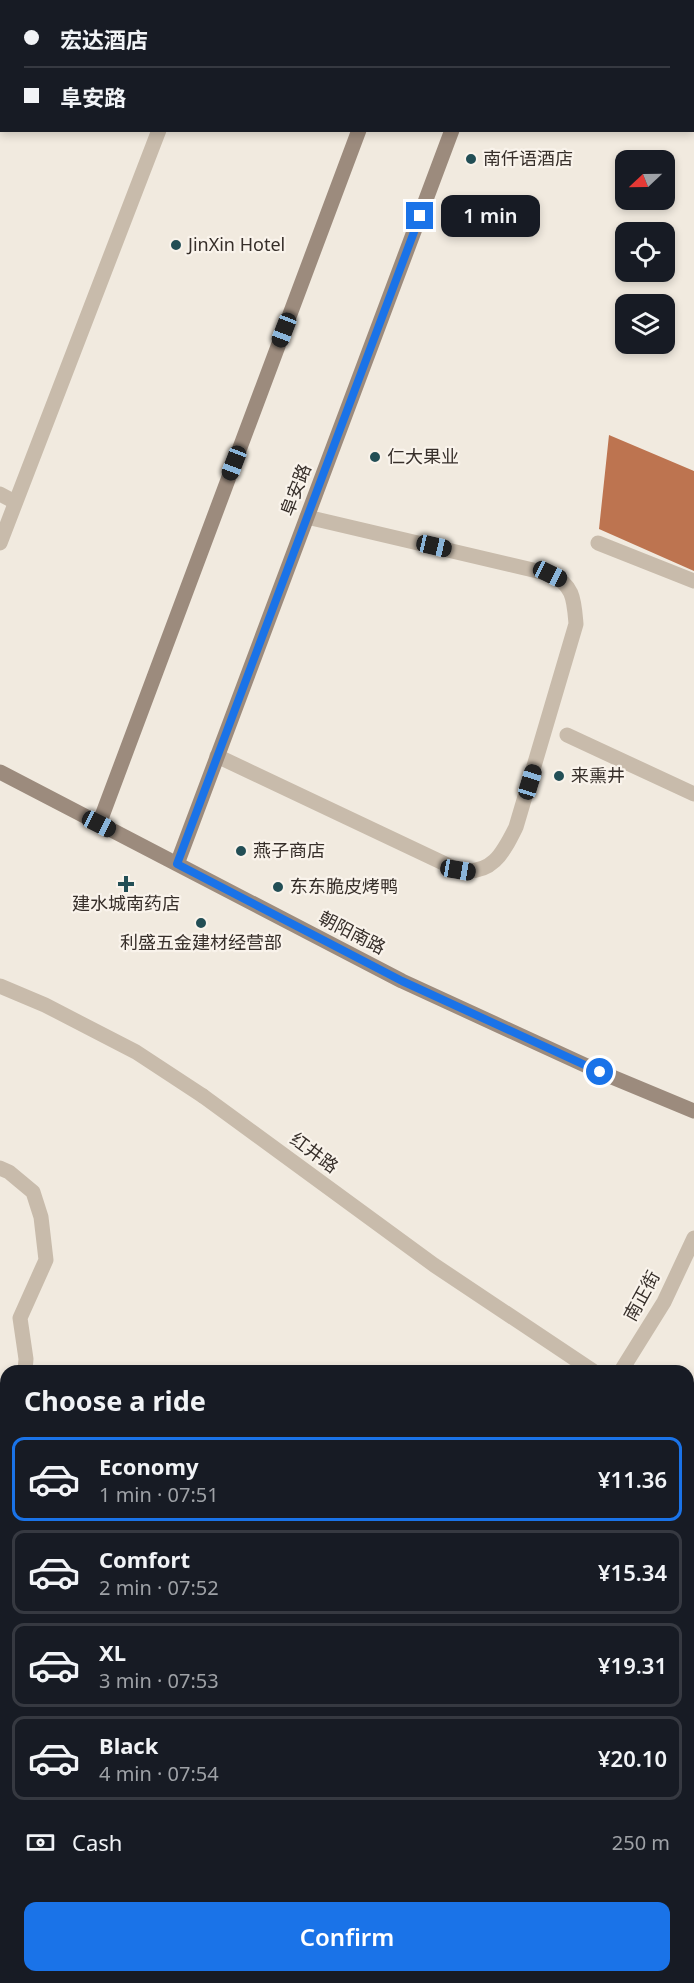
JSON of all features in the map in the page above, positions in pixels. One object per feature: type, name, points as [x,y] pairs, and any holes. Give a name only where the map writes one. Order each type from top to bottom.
[{"type":"main road","points":[[99,824],[358,132]]},
{"type":"main road","name":"阜安路","points":[[177,864],[451,132]]},
{"type":"main road","name":"朝阳南路","points":[[0,772],[402,981],[600,1072],[694,1111]]},
{"type":"street","points":[[0,543],[158,132]]},
{"type":"street","points":[[0,495],[15,502]]},
{"type":"street","points":[[218,756],[458,870],[471,872],[494,861],[503,852],[516,827],[576,624],[574,602],[570,590],[562,579],[550,574],[307,517]]},
{"type":"street","points":[[598,543],[694,581]]},
{"type":"street","points":[[567,735],[694,794]]},
{"type":"street","name":"红井路","points":[[0,986],[45,1005],[136,1052],[203,1096],[434,1265],[584,1365]]},
{"type":"street","points":[[0,1168],[9,1172],[33,1192],[41,1217],[46,1260],[20,1318],[26,1365]]},
{"type":"street","name":"南正街","points":[[625,1365],[664,1302],[694,1238]]},
{"type":"building","points":[[609,435],[694,471],[694,571],[599,529]]},
{"type":"place","name":"南仟语酒店","points":[[471,159]]},
{"type":"place","name":"JinXin Hotel","points":[[176,245]]},
{"type":"place","name":"仁大果业","points":[[375,457]]},
{"type":"place","name":"来熏井","points":[[559,776]]},
{"type":"place","name":"燕子商店","points":[[241,851]]},
{"type":"place","name":"建水城南药店","points":[[126,884]]},
{"type":"place","name":"东东脆皮烤鸭","points":[[278,887]]},
{"type":"place","name":"利盛五金建材经营部","points":[[201,923]]},
{"type":"route","points":[[420,216],[177,864],[402,981],[600,1072]]}]
